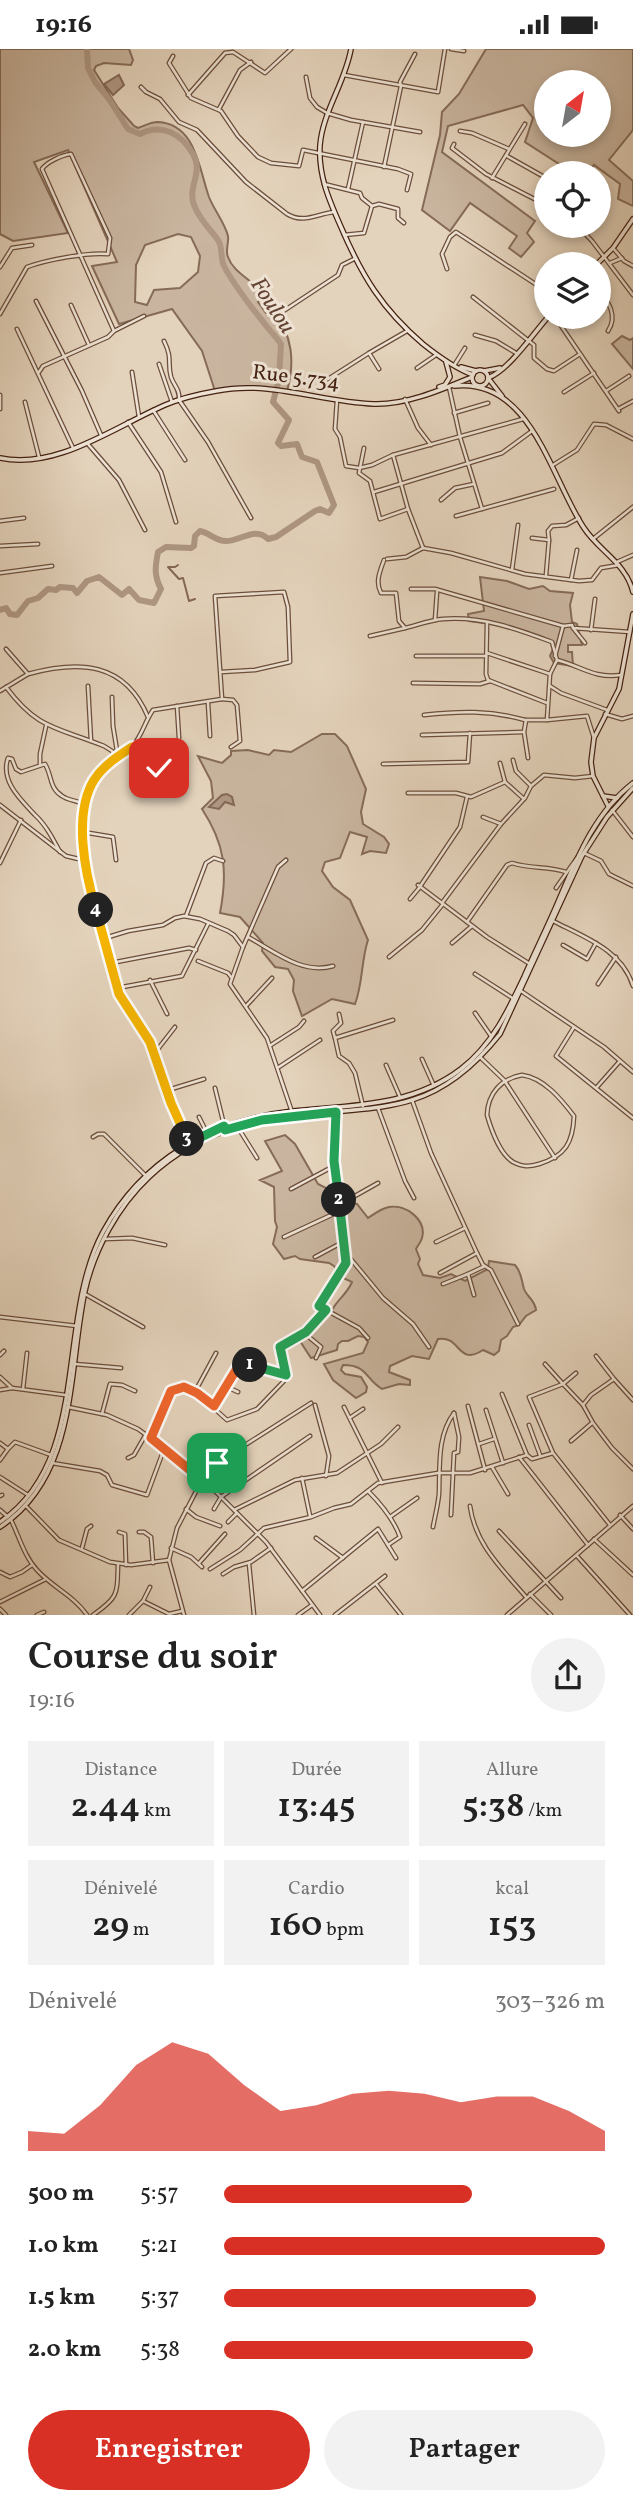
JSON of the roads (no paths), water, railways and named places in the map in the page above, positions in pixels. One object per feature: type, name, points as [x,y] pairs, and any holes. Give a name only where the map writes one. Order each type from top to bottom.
[{"type":"main road","points":[[351,49],[344,75],[327,113],[320,153],[324,184],[354,259],[375,295],[407,331],[436,355],[488,378],[523,419],[553,465],[579,518],[593,539],[618,564],[633,592]]},
{"type":"main road","points":[[609,252],[633,219]]},
{"type":"main road","points":[[478,386],[485,384],[488,378],[505,365],[538,329]]},
{"type":"main road","points":[[447,361],[476,373]]},
{"type":"main road","points":[[425,393],[448,381],[450,372],[447,361]]},
{"type":"main road","name":"Rue 5.734","points":[[0,458],[21,461],[39,459],[73,448],[172,402],[231,388],[270,387],[373,404],[405,399],[449,387],[476,373],[497,370],[505,365]]},
{"type":"main road","points":[[476,373],[474,383],[478,386]]},
{"type":"main road","points":[[449,387],[469,384],[478,386],[505,400]]},
{"type":"main road","points":[[612,808],[593,776],[591,762],[594,738],[619,689],[633,614]]},
{"type":"main road","points":[[603,813],[612,808],[633,785]]},
{"type":"main road","points":[[9,1519],[28,1495],[59,1436],[75,1364],[77,1326],[85,1294],[93,1265],[120,1210],[148,1178],[190,1146],[225,1128],[262,1120],[378,1108],[412,1100],[452,1080],[480,1057],[500,1034],[582,854],[617,798],[633,785]]},
{"type":"main road","points":[[603,796],[617,798]]},
{"type":"main road","points":[[0,1525],[25,1505],[41,1483],[62,1436],[65,1395],[82,1288],[89,1262],[117,1208],[145,1175],[207,1133],[261,1116],[363,1106],[400,1099],[434,1086],[461,1069],[491,1037],[514,999],[603,813],[603,796]]},
{"type":"street","points":[[188,95],[225,53],[233,52],[265,73],[291,49]]},
{"type":"street","points":[[344,75],[438,92],[446,49]]},
{"type":"street","points":[[451,49],[464,51]]},
{"type":"street","points":[[384,168],[400,82],[415,54]]},
{"type":"street","points":[[173,56],[169,63],[188,95],[194,101],[219,109],[238,136],[264,162],[299,166],[303,150],[320,153],[411,174],[407,190]]},
{"type":"street","points":[[219,109],[240,70],[251,62]]},
{"type":"street","points":[[306,77],[310,98],[317,107],[327,113],[419,132]]},
{"type":"street","points":[[141,87],[160,99],[179,122],[197,130],[246,182],[287,214],[305,220],[334,212]]},
{"type":"street","points":[[348,189],[363,122]]},
{"type":"street","points":[[492,177],[525,124]]},
{"type":"street","points":[[460,131],[472,133],[509,149]]},
{"type":"street","points":[[454,143],[452,148],[492,177],[534,199]]},
{"type":"street","points":[[0,314],[27,267],[79,255],[108,254],[110,238],[71,154],[44,165],[42,169],[79,255],[114,331]]},
{"type":"street","points":[[507,156],[534,171]]},
{"type":"street","points":[[324,184],[360,193],[372,206]]},
{"type":"street","points":[[372,206],[379,204],[398,209],[398,218],[404,223]]},
{"type":"street","points":[[344,235],[364,233],[372,206]]},
{"type":"street","points":[[447,269],[442,254],[450,237],[456,233],[534,283]]},
{"type":"street","points":[[589,238],[601,252]]},
{"type":"street","points":[[0,267],[12,248],[33,244]]},
{"type":"street","points":[[613,248],[633,266]]},
{"type":"street","points":[[611,263],[622,258]]},
{"type":"street","points":[[282,312],[338,275],[342,265],[354,259]]},
{"type":"street","points":[[611,264],[633,295]]},
{"type":"street","points":[[473,297],[528,340],[534,346],[534,358],[551,371],[580,354]]},
{"type":"street","points":[[36,301],[82,391],[101,435]]},
{"type":"street","points":[[71,305],[89,345]]},
{"type":"street","points":[[39,372],[43,366],[108,337],[114,331],[144,316]]},
{"type":"street","points":[[17,329],[73,448]]},
{"type":"street","points":[[563,329],[618,410],[633,401]]},
{"type":"street","points":[[328,379],[407,331]]},
{"type":"street","points":[[475,335],[496,341],[516,353]]},
{"type":"street","points":[[163,341],[171,355],[171,377],[180,395],[179,400],[208,442],[251,518]]},
{"type":"street","points":[[455,364],[465,348]]},
{"type":"street","points":[[369,353],[379,369]]},
{"type":"street","points":[[417,368],[436,355]]},
{"type":"street","points":[[159,364],[172,402]]},
{"type":"street","points":[[132,372],[139,417]]},
{"type":"street","points":[[564,392],[594,373]]},
{"type":"street","points":[[606,391],[629,376]]},
{"type":"street","points":[[449,387],[460,437],[482,509]]},
{"type":"street","points":[[0,395],[0,409]]},
{"type":"street","points":[[405,399],[418,428],[432,445]]},
{"type":"street","points":[[337,400],[335,429],[340,437],[346,465],[359,468],[373,465],[393,455],[523,419]]},
{"type":"street","points":[[25,403],[39,459]]},
{"type":"street","points":[[454,413],[488,403]]},
{"type":"street","points":[[153,410],[185,460]]},
{"type":"street","points":[[128,422],[161,472],[176,522]]},
{"type":"street","points":[[553,465],[577,450],[596,423],[606,425],[633,439]]},
{"type":"street","points":[[374,492],[502,453],[532,431]]},
{"type":"street","points":[[86,442],[119,480],[145,530]]},
{"type":"street","points":[[364,447],[359,473],[370,481],[380,519],[408,509]]},
{"type":"street","points":[[393,455],[408,509],[423,548]]},
{"type":"street","points":[[441,500],[455,488],[474,484]]},
{"type":"street","points":[[456,516],[554,489]]},
{"type":"street","points":[[593,539],[633,507]]},
{"type":"street","points":[[546,575],[548,531],[552,526],[566,525],[579,518]]},
{"type":"street","points":[[0,521],[24,519]]},
{"type":"street","points":[[512,571],[518,525]]},
{"type":"street","points":[[532,538],[549,540]]},
{"type":"street","points":[[0,546],[38,544]]},
{"type":"street","points":[[405,628],[399,621],[396,593],[381,593],[378,588],[378,579],[386,559],[406,557],[423,548],[503,566],[512,571],[571,580],[592,580],[601,568],[618,564],[633,555]]},
{"type":"street","points":[[571,580],[577,550]]},
{"type":"street","points":[[0,573],[52,566]]},
{"type":"street","points":[[411,589],[435,589],[563,626],[568,624],[585,643]]},
{"type":"street","points":[[435,620],[437,591]]},
{"type":"street","points":[[221,672],[255,670],[290,662],[288,607],[284,592],[215,596],[222,699]]},
{"type":"street","points":[[591,630],[595,599]]},
{"type":"street","points":[[370,636],[435,620],[487,623],[517,629],[552,642],[556,660]]},
{"type":"street","points":[[487,623],[486,674],[490,681]]},
{"type":"street","points":[[547,720],[550,674],[556,660],[563,626]]},
{"type":"street","points":[[573,628],[630,632]]},
{"type":"street","points":[[6,649],[28,674]]},
{"type":"street","points":[[416,656],[487,655],[550,674]]},
{"type":"street","points":[[556,660],[592,674],[610,677],[621,675]]},
{"type":"street","points":[[0,691],[28,674],[59,668],[103,669],[115,674],[126,684],[138,697],[148,717]]},
{"type":"street","points":[[413,683],[480,684],[490,681],[547,703]]},
{"type":"street","points":[[88,686],[91,741]]},
{"type":"street","points":[[550,686],[622,719],[633,716]]},
{"type":"street","points":[[6,687],[23,709],[46,726],[91,741],[112,751],[117,758]]},
{"type":"street","points":[[112,697],[117,758]]},
{"type":"street","points":[[189,1143],[143,1028],[117,988],[85,860],[85,805],[95,779],[132,747],[155,708],[208,703],[222,699],[233,700],[237,705],[240,741],[232,747]]},
{"type":"street","points":[[208,703],[210,736]]},
{"type":"street","points":[[177,706],[179,738]]},
{"type":"street","points":[[424,715],[465,710],[494,712],[524,720],[587,716],[594,738]]},
{"type":"street","points":[[524,720],[528,758]]},
{"type":"street","points":[[40,764],[46,726]]},
{"type":"street","points":[[422,735],[524,732]]},
{"type":"street","points":[[383,764],[468,761],[470,733]]},
{"type":"street","points":[[132,747],[155,757],[162,771],[177,769],[183,773]]},
{"type":"street","points":[[2,776],[4,763],[8,758],[12,759],[21,772],[40,764],[46,766],[51,785],[59,794],[85,805]]},
{"type":"street","points":[[513,760],[516,771],[531,786]]},
{"type":"street","points":[[500,763],[505,782],[524,799]]},
{"type":"street","points":[[389,957],[422,930],[500,824],[524,799],[531,786],[544,775],[575,778],[593,776]]},
{"type":"street","points":[[408,793],[456,793],[474,797],[505,782]]},
{"type":"street","points":[[4,785],[36,815],[60,852]]},
{"type":"street","points":[[410,899],[460,827],[467,797]]},
{"type":"street","points":[[0,805],[66,856],[85,860]]},
{"type":"street","points":[[612,808],[633,837]]},
{"type":"street","points":[[483,817],[500,824]]},
{"type":"street","points":[[0,863],[2,852],[21,820]]},
{"type":"street","points":[[83,832],[113,837],[116,860]]},
{"type":"street","points":[[556,888],[582,854],[601,861],[609,874],[633,885]]},
{"type":"street","points":[[186,916],[206,863],[214,858],[223,861]]},
{"type":"street","points":[[286,860],[278,867],[230,984],[271,1045],[292,1111]]},
{"type":"street","points":[[467,922],[507,865],[512,863],[525,867],[547,866],[566,872]]},
{"type":"street","points":[[420,886],[472,926],[530,964]]},
{"type":"street","points":[[105,938],[163,925],[180,916],[186,916],[200,919],[234,935],[243,947]]},
{"type":"street","points":[[553,921],[596,943],[616,957],[629,975],[633,986]]},
{"type":"street","points":[[117,988],[182,976],[208,924]]},
{"type":"street","points":[[452,943],[472,926]]},
{"type":"street","points":[[248,937],[293,963],[319,970],[332,966]]},
{"type":"street","points":[[563,945],[587,959],[596,943]]},
{"type":"street","points":[[111,963],[189,948],[196,950]]},
{"type":"street","points":[[598,984],[616,957]]},
{"type":"street","points":[[198,961],[228,973],[231,977]]},
{"type":"street","points":[[475,974],[514,999]]},
{"type":"street","points":[[246,1006],[272,978]]},
{"type":"street","points":[[150,980],[167,1014]]},
{"type":"street","points":[[521,991],[633,1072]]},
{"type":"street","points":[[475,1013],[491,1037]]},
{"type":"street","points":[[339,1014],[341,1023],[333,1031],[339,1056],[349,1063],[355,1073],[363,1106]]},
{"type":"street","points":[[335,1038],[393,1020]]},
{"type":"street","points":[[271,1045],[304,1021]]},
{"type":"street","points":[[154,1054],[175,1027]]},
{"type":"street","points":[[574,1027],[556,1056],[633,1118]]},
{"type":"street","points":[[277,1068],[320,1041]]},
{"type":"street","points":[[480,1057],[504,1080],[556,1159]]},
{"type":"street","points":[[422,1059],[434,1086]]},
{"type":"street","points":[[597,1087],[620,1061]]},
{"type":"street","points":[[386,1065],[400,1099]]},
{"type":"street","points":[[522,1075],[530,1076],[551,1091],[574,1116],[571,1139],[556,1159],[526,1167],[510,1159],[502,1149],[487,1115],[487,1108],[494,1091],[504,1080],[522,1075]]},
{"type":"street","points":[[168,1090],[204,1079]]},
{"type":"street","points":[[215,1088],[225,1128]]},
{"type":"street","points":[[412,1100],[431,1153],[477,1253],[491,1270],[519,1324]]},
{"type":"street","points":[[378,1108],[414,1198]]},
{"type":"street","points":[[336,1112],[334,1166],[345,1266],[319,1306],[359,1328],[368,1338]]},
{"type":"street","points":[[200,1117],[207,1133]]},
{"type":"street","points":[[237,1126],[257,1158]]},
{"type":"street","points":[[93,1137],[98,1133],[104,1134],[145,1175]]},
{"type":"street","points":[[291,1189],[334,1166]]},
{"type":"street","points":[[339,1205],[378,1183]]},
{"type":"street","points":[[284,1237],[340,1211]]},
{"type":"street","points":[[436,1242],[466,1228]]},
{"type":"street","points":[[105,1239],[132,1238],[164,1245]]},
{"type":"street","points":[[315,1257],[343,1242]]},
{"type":"street","points":[[345,1252],[383,1298],[413,1324],[429,1347]]},
{"type":"street","points":[[440,1273],[477,1253]]},
{"type":"street","points":[[443,1284],[485,1266]]},
{"type":"street","points":[[468,1274],[474,1295]]},
{"type":"street","points":[[85,1294],[143,1327]]},
{"type":"street","points":[[151,1438],[171,1391],[184,1387],[197,1393],[228,1420],[257,1409],[284,1381],[286,1375],[280,1347],[304,1333],[326,1310]]},
{"type":"street","points":[[0,1317],[77,1326]]},
{"type":"street","points":[[304,1333],[321,1347],[316,1358]]},
{"type":"street","points":[[0,1355],[4,1351]]},
{"type":"street","points":[[23,1389],[27,1353]]},
{"type":"street","points":[[197,1393],[197,1388],[216,1353]]},
{"type":"street","points":[[596,1356],[632,1399]]},
{"type":"street","points":[[75,1364],[121,1368]]},
{"type":"street","points":[[214,1406],[239,1365],[245,1364],[286,1375]]},
{"type":"street","points":[[545,1364],[583,1405],[593,1423],[633,1469]]},
{"type":"street","points":[[576,1373],[563,1384],[530,1397],[553,1453],[610,1525]]},
{"type":"street","points":[[0,1377],[12,1388]]},
{"type":"street","points":[[583,1405],[591,1395],[614,1378]]},
{"type":"street","points":[[102,1414],[110,1384],[122,1385],[135,1391]]},
{"type":"street","points":[[227,1387],[238,1392]]},
{"type":"street","points":[[0,1390],[12,1388],[65,1395]]},
{"type":"street","points":[[502,1394],[527,1455],[532,1459],[553,1453]]},
{"type":"street","points":[[143,1601],[169,1613],[183,1613],[169,1560],[186,1509],[202,1480],[217,1463],[313,1404],[329,1456],[326,1476]]},
{"type":"street","points":[[66,1406],[102,1414],[146,1434],[164,1448],[221,1497],[257,1533],[320,1615]]},
{"type":"street","points":[[468,1406],[485,1470]]},
{"type":"street","points":[[344,1407],[382,1483]]},
{"type":"street","points":[[350,1418],[363,1409]]},
{"type":"street","points":[[486,1410],[503,1463]]},
{"type":"street","points":[[433,1527],[439,1495],[440,1443],[447,1422],[454,1413],[459,1437],[458,1453],[454,1453],[451,1515]]},
{"type":"street","points":[[571,1441],[593,1423]]},
{"type":"street","points":[[529,1425],[540,1455]]},
{"type":"street","points":[[228,1522],[236,1511],[282,1486],[302,1478],[326,1476],[346,1467],[382,1444],[398,1427]]},
{"type":"street","points":[[128,1458],[134,1455],[146,1434]]},
{"type":"street","points":[[214,1509],[221,1497],[310,1436]]},
{"type":"street","points":[[479,1444],[495,1439]]},
{"type":"street","points":[[0,1461],[15,1442],[51,1455]]},
{"type":"street","points":[[0,1443],[8,1449]]},
{"type":"street","points":[[52,1463],[100,1471],[107,1475],[112,1485],[147,1495],[164,1448]]},
{"type":"street","points":[[210,1569],[240,1550],[257,1533],[272,1525],[353,1504],[378,1483],[438,1473],[485,1470],[527,1455]]},
{"type":"street","points":[[518,1456],[588,1545]]},
{"type":"street","points":[[492,1467],[508,1494]]},
{"type":"street","points":[[0,1477],[28,1495]]},
{"type":"street","points":[[302,1478],[311,1517]]},
{"type":"street","points":[[368,1491],[390,1517],[400,1537],[388,1545]]},
{"type":"street","points":[[390,1517],[418,1498]]},
{"type":"street","points":[[25,1505],[54,1536],[118,1564],[169,1560]]},
{"type":"street","points":[[470,1506],[476,1533],[482,1543],[528,1595],[551,1615]]},
{"type":"street","points":[[507,1615],[633,1506]]},
{"type":"street","points":[[186,1509],[196,1517],[220,1526]]},
{"type":"street","points":[[0,1510],[9,1519],[32,1565],[46,1579],[70,1595],[87,1615]]},
{"type":"street","points":[[620,1515],[633,1529]]},
{"type":"street","points":[[82,1549],[87,1528],[91,1526]]},
{"type":"street","points":[[302,1591],[378,1529],[396,1558]]},
{"type":"street","points":[[499,1531],[561,1598]]},
{"type":"street","points":[[119,1532],[125,1534],[126,1565]]},
{"type":"street","points":[[139,1532],[151,1537],[153,1563]]},
{"type":"street","points":[[199,1563],[225,1534]]},
{"type":"street","points":[[316,1538],[342,1558]]},
{"type":"street","points":[[594,1539],[633,1575]]},
{"type":"street","points":[[171,1548],[202,1567]]},
{"type":"street","points":[[223,1574],[234,1567],[249,1564],[271,1548]]},
{"type":"street","points":[[577,1556],[630,1615]]},
{"type":"street","points":[[93,1615],[117,1593],[118,1564]]},
{"type":"street","points":[[249,1564],[254,1615]]},
{"type":"street","points":[[0,1571],[10,1577],[32,1565]]},
{"type":"street","points":[[335,1615],[385,1576]]},
{"type":"street","points":[[0,1602],[46,1579]]},
{"type":"street","points":[[376,1584],[401,1615]]},
{"type":"street","points":[[129,1615],[143,1601],[150,1587]]},
{"type":"street","points":[[298,1615],[312,1605]]},
{"type":"street","points":[[0,1609],[6,1615]]},
{"type":"street","points":[[37,1615],[44,1612]]},
{"type":"waterway","name":"Foulou","points":[[0,610],[6,608],[10,614],[17,615],[28,601],[38,598],[48,589],[73,588],[77,593],[87,581],[99,577],[122,595],[129,589],[139,600],[154,603],[161,589],[156,571],[158,552],[166,547],[191,548],[200,531],[222,541],[253,534],[263,535],[268,539],[276,537],[315,511],[320,509],[329,513],[334,505],[317,462],[302,457],[297,444],[281,446],[278,443],[289,420],[273,402],[279,379],[281,344],[231,278],[223,263],[220,243],[196,210],[192,198],[197,167],[193,154],[183,140],[170,132],[155,130],[140,134],[128,129],[95,82],[88,68],[87,49]]},
{"type":"waterway","points":[[178,565],[168,567],[179,579],[183,578],[189,601],[195,599]]}]
